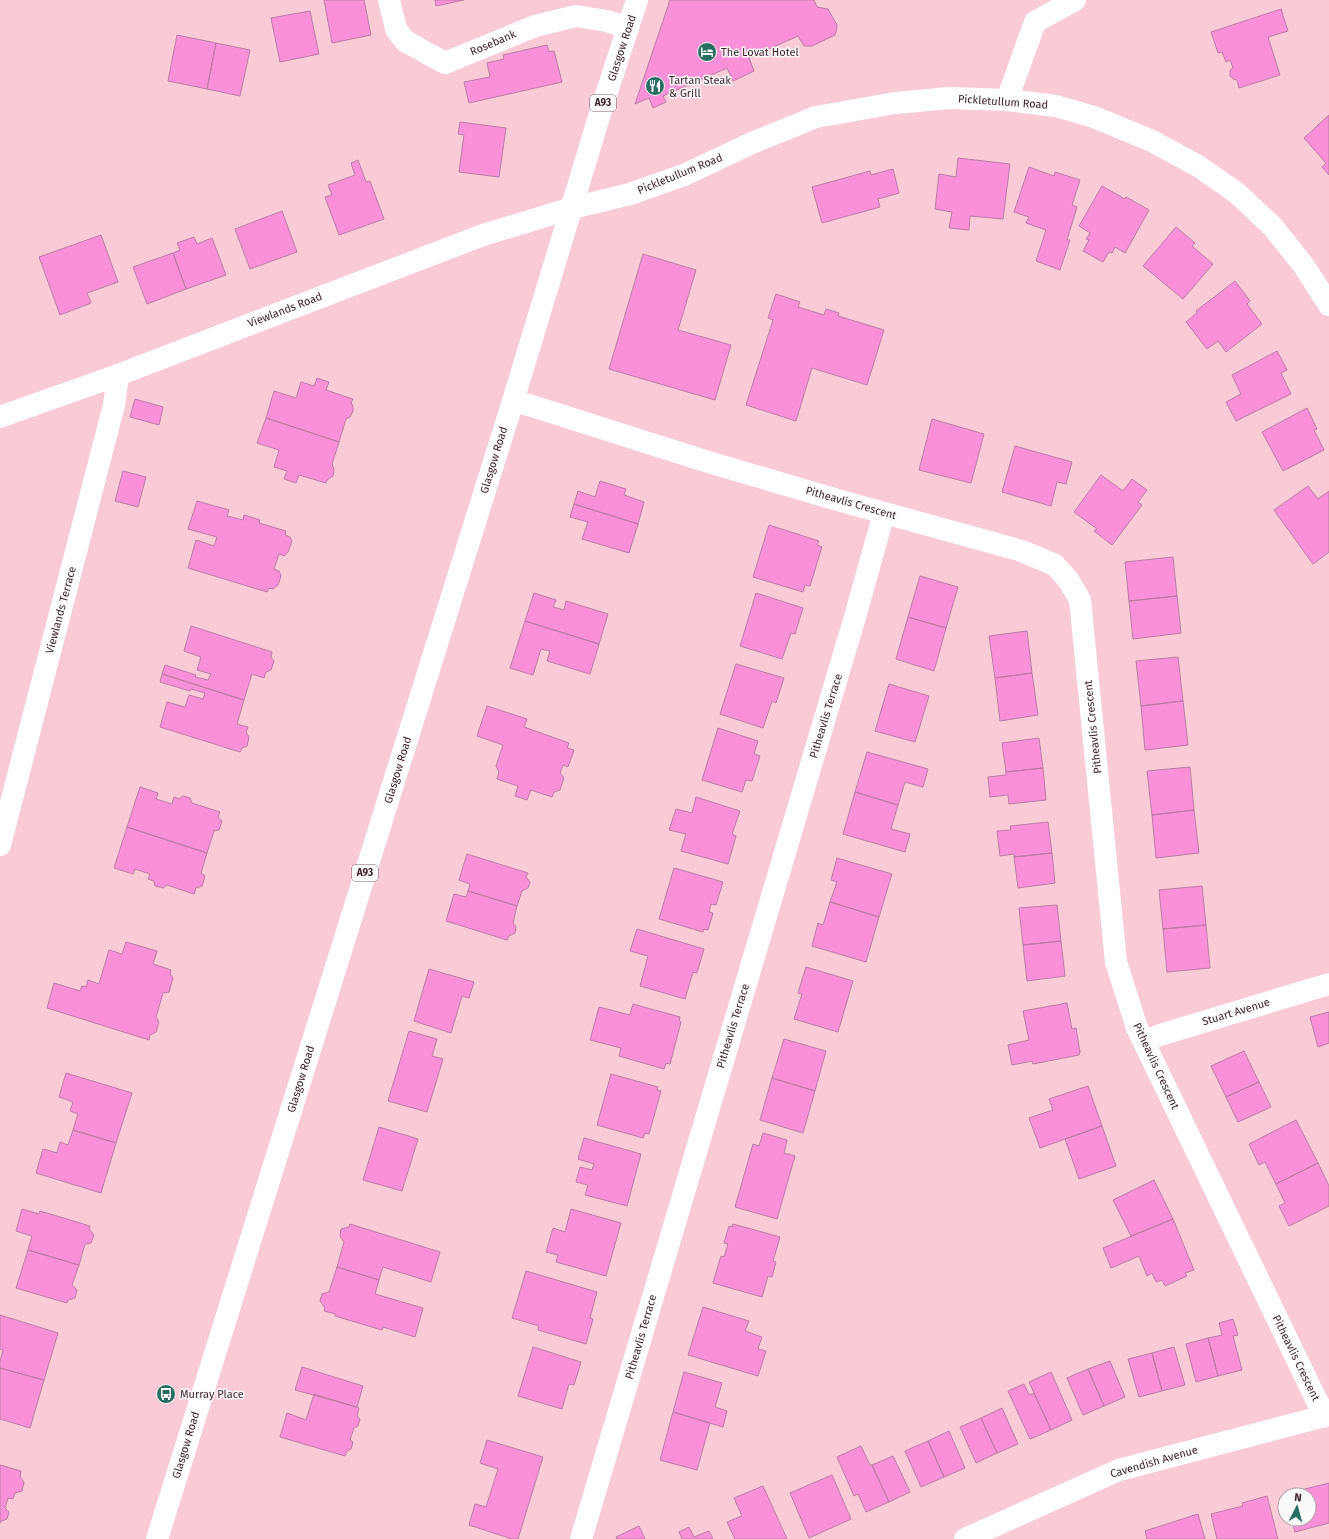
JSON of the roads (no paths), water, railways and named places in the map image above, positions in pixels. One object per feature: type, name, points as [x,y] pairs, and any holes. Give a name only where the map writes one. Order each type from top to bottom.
[{"type":"street","name":"Rosebank","points":[[389,0],[396,29],[405,41],[445,63],[535,26],[576,16],[607,21],[628,28]]},
{"type":"street","name":"Glasgow Road","points":[[157,1539],[513,402],[602,107],[637,0]]},
{"type":"street","points":[[1007,100],[1035,22],[1075,0]]},
{"type":"street","name":"Pickletullum Road","points":[[572,208],[630,194],[684,175],[752,143],[816,117],[895,103],[950,98],[1007,100],[1056,106],[1094,117],[1152,141],[1198,166],[1237,193],[1273,227],[1304,266],[1329,305]]},
{"type":"street","name":"Viewlands Road","points":[[0,417],[118,375],[483,235],[572,208]]},
{"type":"street","name":"Viewlands Terrace","points":[[0,845],[114,405],[118,375]]},
{"type":"street","name":"Pitheavlis Crescent","points":[[513,402],[532,406],[705,461],[1022,552],[1055,565],[1069,581],[1080,600],[1116,962],[1136,1028],[1317,1401],[1327,1415]]},
{"type":"street","name":"Pitheavlis Terrace","points":[[581,1539],[853,625],[884,513]]},
{"type":"street","name":"Stuart Avenue","points":[[1144,1042],[1167,1033],[1329,984]]},
{"type":"street","name":"Cavendish Avenue","points":[[965,1539],[1119,1470],[1327,1415]]},
{"type":"place","name":"The Lovat Hotel","points":[[707,52]]},
{"type":"place","name":"Tartan Steak & Grill","points":[[655,86]]},
{"type":"place","name":"Murray Place","points":[[166,1394]]}]
